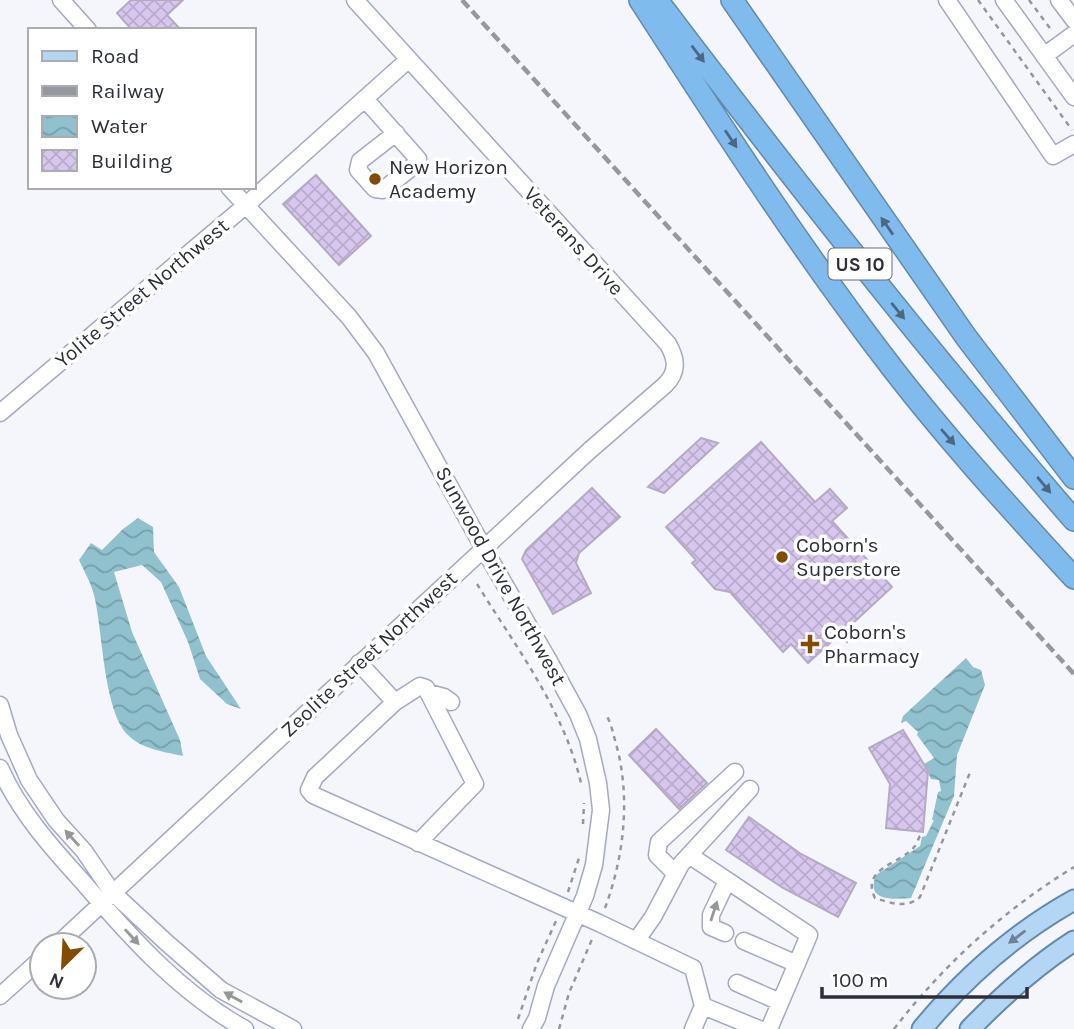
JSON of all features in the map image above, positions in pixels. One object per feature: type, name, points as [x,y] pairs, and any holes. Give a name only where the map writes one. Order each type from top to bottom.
[{"type":"highway","points":[[640,0],[768,194],[882,355],[945,435],[1074,578]]},
{"type":"highway","name":"US 10","points":[[657,0],[834,231],[1074,520]]},
{"type":"highway","name":"US 10","points":[[732,0],[965,337],[1074,478]]},
{"type":"highway","points":[[907,255],[1074,460]]},
{"type":"main road","points":[[922,1029],[958,988],[996,952],[1046,916],[1074,900]]},
{"type":"main road","points":[[970,1029],[1014,986],[1074,941]]},
{"type":"street","points":[[61,0],[86,28]]},
{"type":"street","name":"Veterans Drive","points":[[355,0],[668,344],[675,362]]},
{"type":"street","points":[[947,0],[1053,156],[1074,145]]},
{"type":"street","points":[[1004,0],[1074,97]]},
{"type":"street","points":[[1059,0],[1074,20]]},
{"type":"street","points":[[1044,56],[1074,34]]},
{"type":"street","name":"Yolite Street Northwest","points":[[0,413],[245,206],[409,59]]},
{"type":"street","points":[[365,99],[396,134]]},
{"type":"street","name":"Sunwood Drive Northwest","points":[[231,189],[349,317],[376,354],[572,703],[593,755],[601,810],[594,865],[570,911],[535,1025]]},
{"type":"street","name":"Zeolite Street Northwest","points":[[72,931],[589,451],[665,385],[674,373],[675,362]]},
{"type":"street","points":[[359,663],[395,702]]},
{"type":"street","points":[[418,843],[475,784],[429,693],[426,688],[420,686],[395,702],[315,778],[309,790],[313,795],[418,843],[636,941],[693,968],[704,1006],[694,1029]]},
{"type":"street","points":[[429,693],[444,697],[453,706],[449,733]]},
{"type":"street","points":[[0,705],[9,735],[29,780],[56,820],[84,851],[107,898],[157,964],[216,1013],[245,1029]]},
{"type":"street","points":[[0,768],[8,787],[47,842],[107,898],[221,990],[293,1029]]},
{"type":"street","points":[[675,873],[657,855],[659,842],[735,772]]},
{"type":"street","points":[[636,941],[653,918],[675,873],[750,789]]},
{"type":"street","points":[[689,855],[809,935],[769,1029]]},
{"type":"street","points":[[725,933],[711,927],[711,915],[727,881]]},
{"type":"street","points":[[744,941],[797,964]]},
{"type":"street","points":[[0,996],[28,971]]},
{"type":"street","points":[[737,983],[780,1002]]},
{"type":"street","points":[[704,1006],[759,1029]]},
{"type":"path","points":[[978,0],[1074,132]]},
{"type":"path","points":[[477,584],[564,728],[582,783]]},
{"type":"path","points":[[920,836],[916,846],[876,873],[872,880],[875,898],[904,905],[914,903],[920,897],[971,770]]},
{"type":"path","points":[[583,835],[585,796]]},
{"type":"path","points":[[516,1029],[537,963],[570,911],[582,848]]},
{"type":"path","points":[[894,1029],[934,981],[978,937],[1026,898],[1074,867]]},
{"type":"water","points":[[138,518],[153,527],[154,552],[179,587],[206,656],[241,709],[227,704],[200,679],[188,642],[161,582],[142,565],[114,572],[132,632],[180,740],[183,756],[140,744],[128,735],[120,723],[109,689],[94,595],[79,560],[91,543],[102,550]]},
{"type":"water","points":[[966,658],[973,667],[981,670],[985,685],[957,755],[954,796],[911,898],[883,897],[874,890],[876,875],[920,846],[922,837],[926,836],[934,820],[938,792],[941,791],[939,780],[931,779],[924,764],[934,758],[917,735],[918,732],[906,721],[901,723],[903,716]]},
{"type":"building","points":[[131,0],[183,0],[167,15],[179,28],[130,28],[117,13]]},
{"type":"building","points":[[316,175],[371,236],[339,265],[283,204]]},
{"type":"building","points":[[701,438],[718,443],[664,493],[648,487]]},
{"type":"building","name":"Coborn's Superstore","points":[[761,442],[815,502],[830,489],[847,508],[832,521],[892,587],[851,625],[858,633],[847,642],[840,634],[808,663],[791,644],[783,652],[730,592],[715,589],[692,563],[696,560],[666,527]]},
{"type":"building","points":[[592,488],[620,517],[579,553],[576,563],[591,593],[553,614],[522,559],[526,550]]},
{"type":"building","points":[[656,729],[707,783],[679,809],[629,755]]},
{"type":"building","points":[[903,730],[928,771],[923,832],[886,828],[890,784],[869,748]]},
{"type":"building","points":[[749,817],[801,854],[856,883],[838,917],[783,888],[726,850]]},
{"type":"railway","points":[[462,0],[1074,674]]},
{"type":"place","name":"New Horizon Academy","points":[[375,179]]},
{"type":"place","name":"Coborn's Superstore","points":[[782,557]]},
{"type":"place","name":"Coborn's Pharmacy","points":[[810,644]]}]
